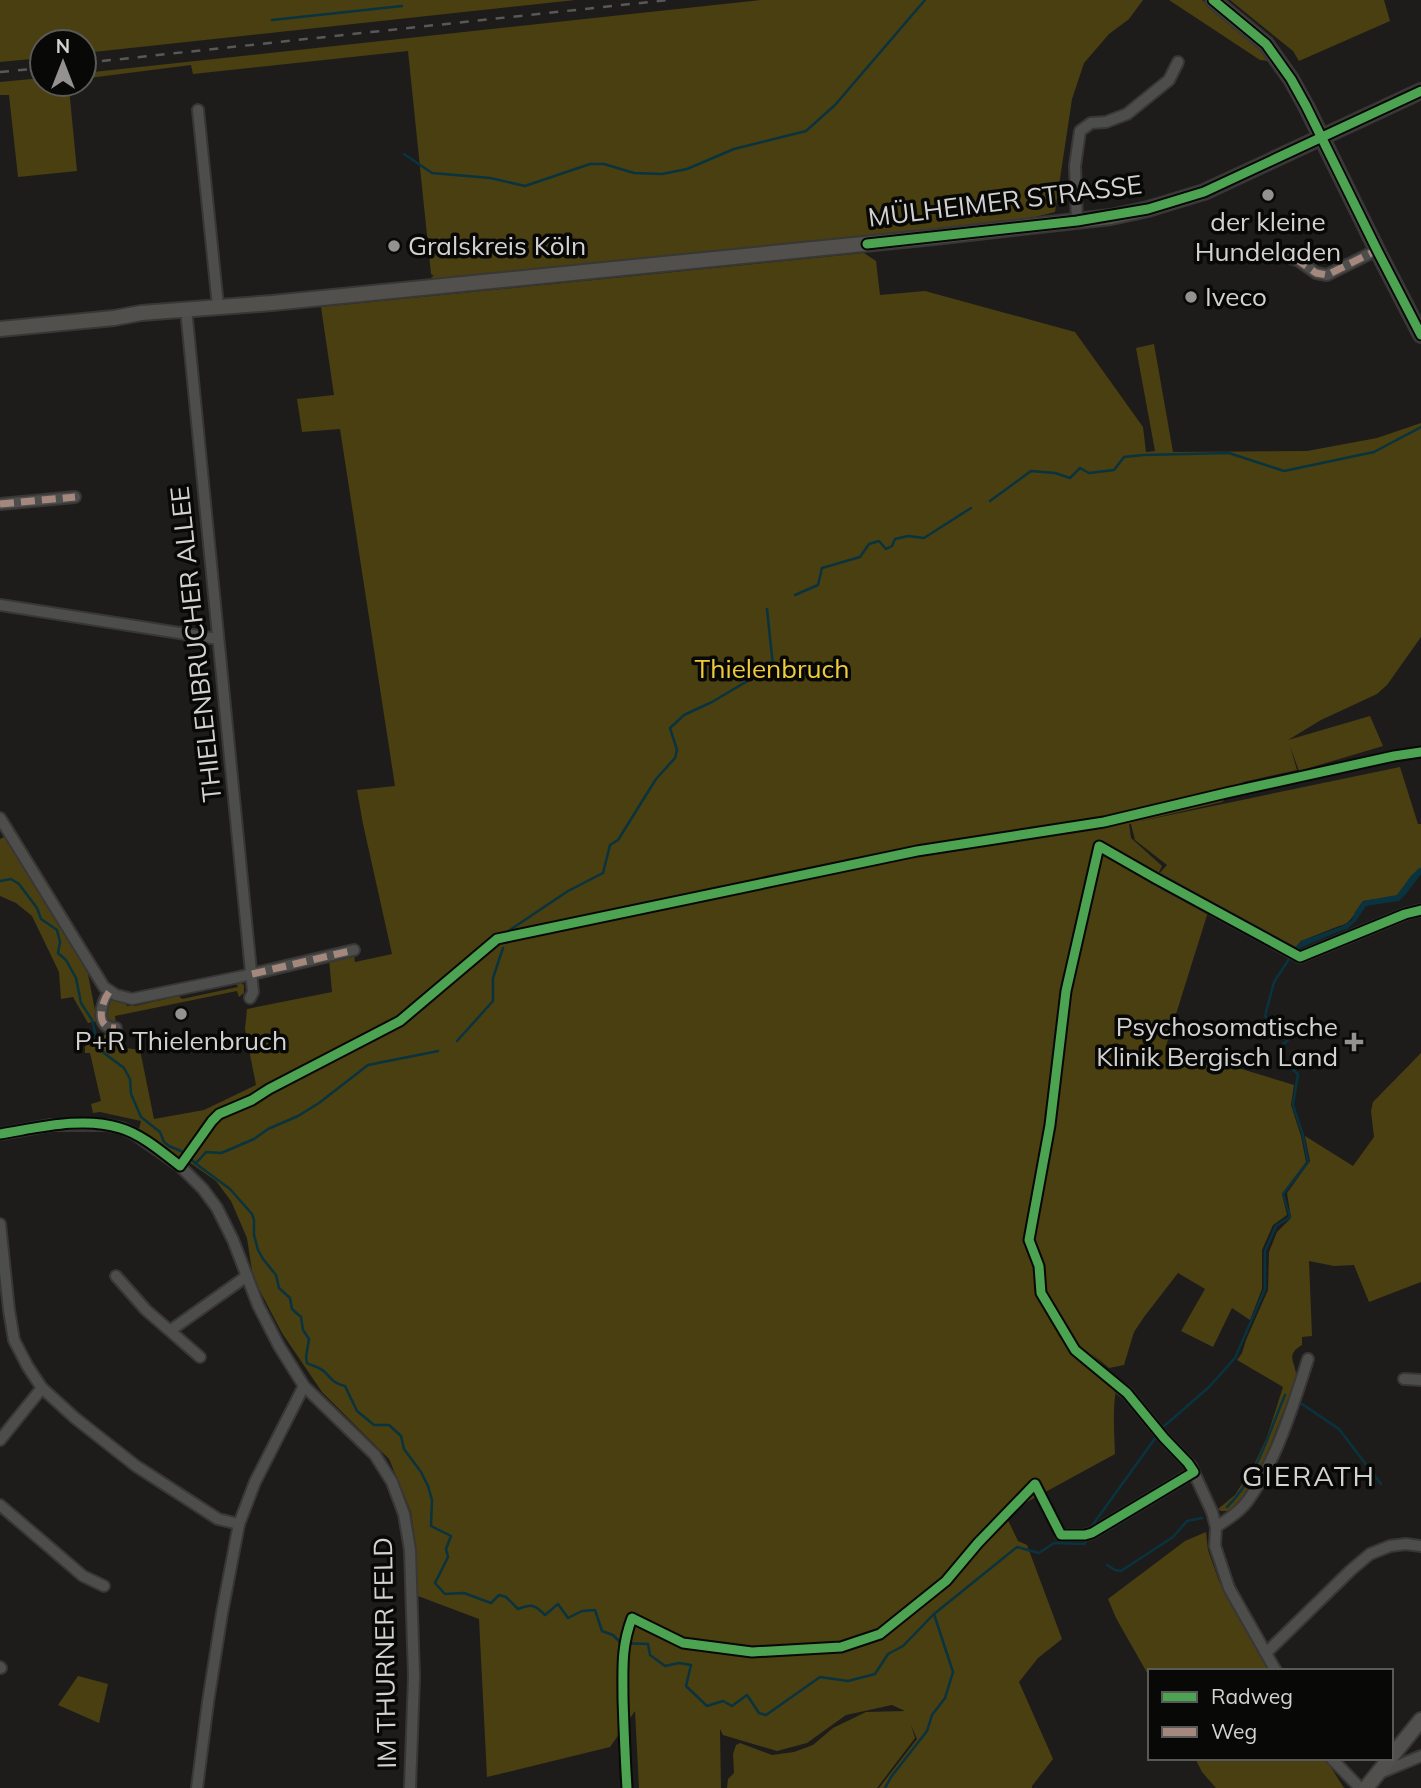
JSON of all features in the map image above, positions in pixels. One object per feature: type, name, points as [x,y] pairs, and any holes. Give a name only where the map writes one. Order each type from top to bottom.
[{"type":"main road","points":[[1213,0],[1266,44],[1291,79],[1421,335]]},
{"type":"main road","name":"MÜLHEIMER STRASSE","points":[[0,329],[823,248],[1077,221],[1136,212],[1210,189],[1421,91]]},
{"type":"main road","points":[[1393,1755],[1421,1720]]},
{"type":"main road","points":[[1366,1788],[1389,1760]]},
{"type":"street","points":[[1077,221],[1075,166],[1080,131],[1091,123],[1106,122],[1127,114],[1169,80],[1178,62]]},
{"type":"street","points":[[198,110],[218,306]]},
{"type":"street","points":[[1274,254],[1299,261],[1316,273],[1327,275],[1377,250]]},
{"type":"street","name":"THIELENBRUCHER ALLEE","points":[[186,309],[253,992],[250,998]]},
{"type":"street","points":[[0,504],[75,497]]},
{"type":"street","points":[[0,605],[218,639]]},
{"type":"street","points":[[0,818],[104,987],[116,996],[132,999],[354,950]]},
{"type":"street","points":[[1155,878],[1293,954],[1304,956],[1405,914],[1421,910]]},
{"type":"street","points":[[109,992],[101,1009],[103,1022],[108,1027],[116,1028]]},
{"type":"street","name":"IM THURNER FELD","points":[[0,1134],[51,1125],[107,1125],[136,1135],[180,1166],[217,1208],[233,1240],[258,1305],[304,1386],[375,1455],[392,1482],[404,1514],[410,1549],[414,1691],[410,1788]]},
{"type":"street","points":[[0,1224],[5,1311],[14,1340],[42,1388],[136,1466],[218,1519],[239,1524]]},
{"type":"street","points":[[116,1276],[146,1310],[200,1357]]},
{"type":"street","points":[[171,1330],[247,1276]]},
{"type":"street","points":[[1216,1527],[1234,1515],[1249,1499],[1266,1469],[1308,1359]]},
{"type":"street","points":[[1404,1379],[1421,1380]]},
{"type":"street","points":[[197,1788],[222,1613],[239,1524],[255,1482],[304,1386]]},
{"type":"street","points":[[0,1440],[42,1388]]},
{"type":"street","points":[[1120,1388],[1194,1472],[1212,1511],[1216,1527],[1215,1546],[1229,1588],[1275,1669]]},
{"type":"street","points":[[1061,1535],[1088,1534],[1194,1472]]},
{"type":"street","points":[[0,1505],[83,1576],[104,1586]]},
{"type":"street","points":[[1266,1653],[1370,1554],[1390,1546],[1421,1546]]},
{"type":"street","points":[[1377,1774],[1421,1756]]},
{"type":"street","points":[[1333,1760],[1360,1788]]},
{"type":"green space","points":[[0,0],[575,0],[98,51],[98,28],[28,28],[28,59],[0,62]]},
{"type":"green space","points":[[761,0],[1143,0],[1129,19],[1109,34],[1084,63],[1072,99],[1055,212],[1003,225],[436,281],[431,277],[434,276],[431,274],[408,51],[193,74],[191,65],[98,77],[98,71]]},
{"type":"green space","points":[[1169,0],[1202,0],[1260,50],[1268,61],[1260,60]]},
{"type":"green space","points":[[1230,0],[1384,0],[1390,21],[1299,61],[1293,51]]},
{"type":"green space","points":[[28,79],[28,98],[70,98],[77,171],[18,177],[9,95],[0,95],[0,82]]},
{"type":"green space","name":"Thielenbruch","points":[[864,253],[876,261],[880,295],[925,291],[1075,332],[1143,427],[1146,452],[1155,451],[1136,348],[1154,344],[1173,452],[1307,451],[1377,438],[1421,423],[1421,637],[1387,685],[1377,694],[1321,720],[1288,740],[1370,716],[1383,746],[1299,771],[1290,746],[1297,770],[1243,782],[1222,802],[1141,821],[1400,767],[1418,824],[1421,824],[1421,868],[1411,876],[1397,896],[1363,901],[1347,923],[1301,941],[1294,949],[1159,874],[1167,865],[1135,840],[1129,824],[1131,838],[1162,866],[1154,882],[1208,912],[1166,1046],[1294,1085],[1291,1105],[1306,1162],[1282,1194],[1287,1215],[1273,1225],[1262,1250],[1262,1289],[1250,1320],[1232,1308],[1213,1347],[1181,1331],[1205,1289],[1178,1273],[1134,1332],[1124,1365],[1109,1368],[1091,1353],[1118,1379],[1114,1407],[1115,1454],[1005,1514],[1018,1541],[1027,1545],[1062,1639],[1038,1658],[1019,1682],[1053,1759],[1032,1788],[879,1788],[917,1739],[911,1725],[915,1738],[877,1788],[727,1788],[728,1779],[734,1773],[733,1754],[736,1745],[740,1743],[772,1755],[794,1752],[813,1745],[833,1728],[866,1712],[905,1711],[892,1705],[846,1715],[807,1743],[777,1751],[723,1735],[720,1729],[721,1788],[639,1788],[635,1711],[610,1747],[487,1777],[479,1619],[418,1596],[411,1512],[389,1459],[322,1392],[282,1333],[252,1271],[247,1238],[231,1201],[216,1181],[139,1129],[141,1121],[100,1112],[93,1113],[91,1104],[101,1101],[90,1053],[85,1053],[85,1047],[90,1039],[107,1034],[118,1047],[140,1050],[154,1119],[204,1110],[256,1085],[245,1029],[247,1009],[332,992],[329,959],[354,953],[355,962],[392,954],[357,790],[395,786],[340,429],[302,432],[297,399],[334,395],[321,307]]},
{"type":"green space","points":[[4,837],[69,938],[88,974],[97,1021],[88,1023],[73,997],[61,999],[59,972],[32,916],[16,903],[0,896],[0,839]]},
{"type":"green space","points":[[235,982],[244,985],[244,993],[239,997],[237,991],[115,1016],[116,1024],[107,1020],[106,1006],[112,1000],[135,1006],[177,994],[182,999],[238,987]]},
{"type":"green space","points":[[1421,1053],[1421,1282],[1369,1302],[1354,1265],[1334,1266],[1309,1261],[1312,1336],[1302,1337],[1302,1345],[1293,1353],[1296,1379],[1265,1459],[1242,1498],[1230,1511],[1221,1511],[1218,1509],[1235,1495],[1254,1465],[1267,1437],[1283,1387],[1237,1360],[1268,1290],[1269,1252],[1277,1232],[1291,1218],[1287,1193],[1310,1161],[1305,1136],[1353,1166],[1374,1137],[1371,1111],[1373,1102]]},
{"type":"green space","points":[[1206,1532],[1208,1550],[1219,1581],[1268,1669],[1148,1669],[1148,1674],[1108,1599],[1185,1541]]},
{"type":"green space","points":[[78,1676],[108,1684],[99,1723],[58,1705]]},
{"type":"green space","points":[[1196,1760],[1326,1760],[1344,1788],[1216,1788]]},
{"type":"water","points":[[1419,868],[1421,874],[1399,901],[1366,906],[1347,929],[1300,948],[1299,952],[1294,949],[1301,941],[1343,926],[1352,920],[1363,901],[1397,895]]},
{"type":"waterway","points":[[404,154],[432,173],[490,178],[525,186],[590,164],[604,164],[634,173],[662,174],[687,169],[734,149],[806,131],[835,105],[925,0]]},
{"type":"waterway","points":[[272,20],[402,6]]},
{"type":"waterway","points":[[990,501],[1031,471],[1055,473],[1070,478],[1080,468],[1089,473],[1114,470],[1124,457],[1229,453],[1284,471],[1374,452],[1421,427]]},
{"type":"waterway","points":[[795,595],[818,585],[822,568],[860,557],[869,544],[879,541],[886,549],[892,546],[895,539],[908,536],[924,538],[971,508]]},
{"type":"waterway","points":[[507,932],[568,891],[603,873],[610,845],[618,840],[656,779],[675,758],[677,750],[670,728],[684,715],[712,702],[773,666],[767,609]]},
{"type":"waterway","points":[[0,881],[11,879],[19,884],[37,908],[41,919],[57,930],[60,942],[58,953],[66,960],[76,978],[81,1003],[92,1020],[98,1045],[124,1068],[141,1117],[160,1132],[164,1142],[195,1163],[206,1152],[221,1153],[298,1116],[368,1065],[438,1051]]},
{"type":"waterway","points":[[457,1041],[493,1001],[493,978],[503,948]]},
{"type":"waterway","points":[[1162,1428],[1209,1387],[1235,1358],[1265,1289],[1265,1251],[1276,1226],[1290,1217],[1283,1194],[1308,1162],[1293,1105],[1298,1074],[1281,1060],[1279,1048],[1290,1038],[1265,1016],[1274,982],[1291,956]]},
{"type":"waterway","points":[[195,1163],[230,1189],[252,1214],[258,1250],[276,1275],[279,1288],[290,1298],[292,1309],[301,1317],[303,1330],[309,1339],[307,1363],[323,1370],[335,1382],[345,1386],[357,1411],[374,1425],[389,1425],[401,1436],[404,1449],[428,1486],[432,1500],[431,1526],[451,1536],[446,1549],[448,1557],[435,1583],[445,1594],[464,1593],[491,1603],[499,1595],[506,1597],[518,1609],[533,1606],[545,1615],[558,1604],[568,1618],[582,1611],[595,1610],[602,1631],[613,1635],[621,1643],[648,1644],[650,1655],[665,1666],[679,1663],[691,1665],[686,1686],[707,1706],[723,1701],[732,1706],[747,1695],[759,1713],[766,1715],[820,1677],[848,1681],[875,1674],[888,1654],[903,1646],[934,1614]]},
{"type":"waterway","points":[[1227,1507],[1254,1469],[1285,1395]]},
{"type":"waterway","points":[[1302,1404],[1339,1429],[1381,1484]]},
{"type":"waterway","points":[[1089,1530],[1156,1437]]},
{"type":"waterway","points":[[1107,1565],[1121,1571],[1173,1537],[1187,1521],[1202,1518]]},
{"type":"waterway","points":[[885,1788],[927,1731],[932,1715],[945,1698],[953,1672],[934,1614],[1017,1547],[1039,1553],[1054,1543],[1085,1544],[1087,1537]]},
{"type":"railway","points":[[98,61],[668,0]]},
{"type":"railway","points":[[0,72],[28,69]]},
{"type":"marked path","points":[[1274,254],[1299,261],[1316,273],[1327,275],[1377,250]]},
{"type":"marked path","points":[[0,504],[75,497]]},
{"type":"marked path","points":[[252,974],[354,950]]},
{"type":"marked path","points":[[109,992],[102,1008],[102,1020],[109,1027],[116,1028]]},
{"type":"cycle path","points":[[1213,0],[1266,44],[1291,79],[1421,335]]},
{"type":"cycle path","points":[[867,244],[1077,221],[1148,209],[1204,192],[1421,91]]},
{"type":"cycle path","points":[[0,1134],[60,1124],[106,1125],[136,1134],[180,1166],[219,1114],[252,1100],[400,1021],[497,939],[917,851],[1104,822],[1421,752]]},
{"type":"cycle path","points":[[627,1788],[623,1668],[624,1648],[632,1618],[683,1643],[752,1652],[841,1647],[880,1634],[946,1581],[978,1543],[1035,1484],[1061,1535],[1085,1535],[1194,1472],[1127,1393],[1075,1350],[1041,1293],[1039,1266],[1029,1240],[1050,1125],[1066,991],[1099,846],[1300,957],[1421,910]]},
{"type":"place","name":"der kleine Hundeladen","points":[[1268,195]]},
{"type":"place","name":"Gralskreis Köln","points":[[394,246]]},
{"type":"place","name":"Iveco","points":[[1191,297]]},
{"type":"place","name":"P+R Thielenbruch","points":[[181,1014]]},
{"type":"place","name":"Psychosomatische Klinik Bergisch Land","points":[[1354,1042]]},
{"type":"district","name":"GIERATH","points":[[1309,1476]]}]
